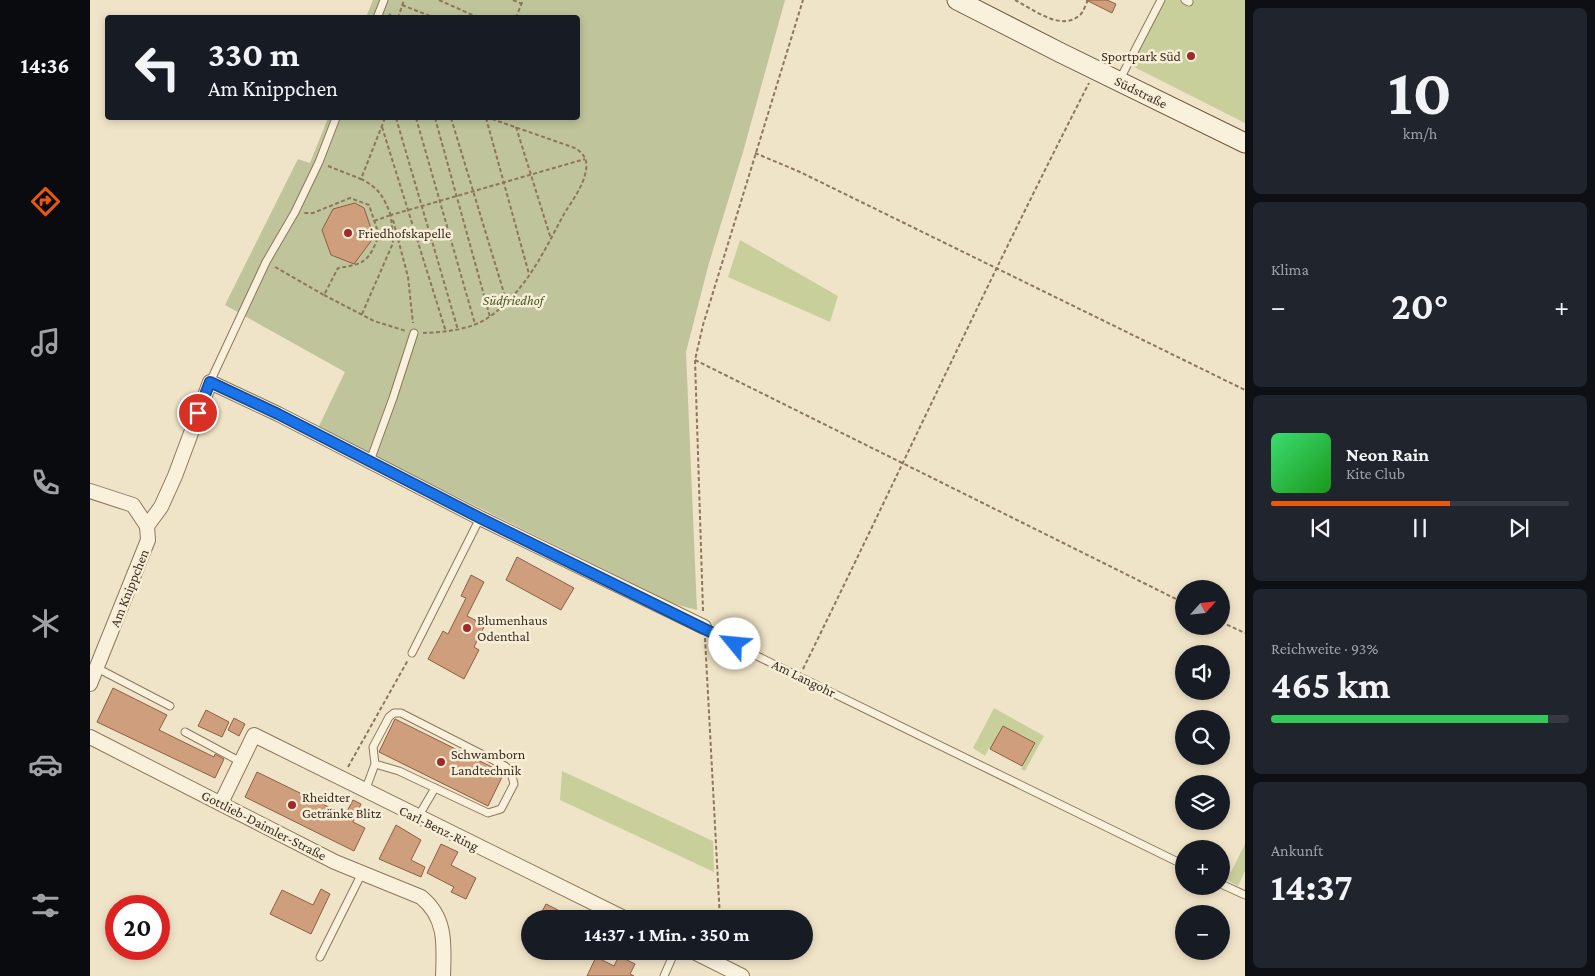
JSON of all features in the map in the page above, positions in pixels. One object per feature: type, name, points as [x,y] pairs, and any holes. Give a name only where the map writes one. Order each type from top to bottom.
[{"type":"street","name":"Südstraße","points":[[957,0],[1118,82],[1245,143]]},
{"type":"street","name":"Am Langohr","points":[[210,382],[278,414],[480,518],[704,628]]},
{"type":"street","name":"Am Knippchen","points":[[90,684],[148,540],[147,526],[161,507],[175,476],[210,382]]},
{"type":"street","points":[[90,491],[133,505],[147,526]]},
{"type":"street","name":"Carl-Benz-Ring","points":[[241,762],[254,735],[341,780],[608,910]]},
{"type":"street","name":"Gottlieb-Daimler-Straße","points":[[90,737],[335,862],[421,897],[436,912],[443,932],[443,976]]},
{"type":"street","points":[[221,803],[241,762]]},
{"type":"street","points":[[710,960],[742,976]]},
{"type":"lane","points":[[378,15],[384,0]]},
{"type":"lane","points":[[1118,82],[1160,0]]},
{"type":"lane","points":[[210,382],[266,262],[295,212],[319,162],[335,120]]},
{"type":"lane","points":[[370,461],[414,333]]},
{"type":"lane","points":[[412,653],[480,518]]},
{"type":"lane","name":"Am Langohr","points":[[704,628],[1175,861]]},
{"type":"lane","points":[[97,668],[170,706]]},
{"type":"lane","points":[[364,791],[375,764],[373,747],[389,717],[394,713],[401,713],[505,766],[514,778],[514,784],[500,809],[488,813],[399,770],[375,764]]},
{"type":"lane","points":[[186,732],[241,762]]},
{"type":"lane","points":[[418,817],[435,788]]},
{"type":"lane","points":[[320,957],[362,873]]},
{"type":"lane","points":[[1230,888],[1245,895]]},
{"type":"lane","points":[[664,976],[671,960]]},
{"type":"path","points":[[399,15],[404,0]]},
{"type":"path","points":[[439,0],[472,15]]},
{"type":"path","points":[[513,0],[522,4]]},
{"type":"path","points":[[517,15],[523,0]]},
{"type":"path","points":[[720,910],[704,628],[694,360],[755,153],[804,0]]},
{"type":"path","points":[[1015,0],[1058,22],[1072,20],[1081,14],[1088,0]]},
{"type":"path","points":[[402,5],[427,15]]},
{"type":"path","points":[[799,676],[903,465],[996,268],[1095,70]]},
{"type":"path","points":[[361,179],[384,120]]},
{"type":"path","points":[[397,120],[458,330]]},
{"type":"path","points":[[417,120],[475,324]]},
{"type":"path","points":[[435,120],[490,317]]},
{"type":"path","points":[[452,120],[507,303]]},
{"type":"path","points":[[486,120],[502,182],[530,276]]},
{"type":"path","points":[[266,262],[374,321],[414,333],[458,330],[490,317],[507,303],[527,282],[551,240],[586,169],[586,158],[575,148],[495,120]]},
{"type":"path","points":[[381,126],[446,332]]},
{"type":"path","points":[[516,127],[551,240]]},
{"type":"path","points":[[755,153],[800,172],[1245,390]]},
{"type":"path","points":[[374,221],[408,209],[586,158]]},
{"type":"path","points":[[319,162],[375,186],[391,215],[408,277],[414,333]]},
{"type":"path","points":[[295,212],[313,213],[336,202],[350,198],[368,205],[379,235],[372,252],[359,265],[338,268],[324,294]]},
{"type":"path","points":[[362,314],[393,242],[391,215]]},
{"type":"path","points":[[694,360],[1175,599]]},
{"type":"path","points":[[1230,626],[1245,633]]},
{"type":"path","points":[[341,780],[412,653]]},
{"type":"green space","name":"Südfriedhof","points":[[373,0],[785,0],[743,152],[709,263],[686,352],[697,610],[674,604],[318,428],[345,372],[225,305],[298,159],[310,163],[327,120],[580,120],[580,15],[367,15]]},
{"type":"green space","name":"Sportpark Süd","points":[[1165,0],[1245,0],[1245,123],[1134,67],[1139,50]]},
{"type":"green space","points":[[740,240],[838,296],[830,322],[728,277]]},
{"type":"green space","points":[[994,708],[1044,736],[1025,771],[1021,769],[1023,765],[989,748],[985,756],[973,748]]},
{"type":"green space","points":[[562,771],[713,841],[714,872],[560,800]]},
{"type":"green space","points":[[1245,844],[1245,871],[1238,886],[1230,882],[1230,874]]},
{"type":"building","points":[[1086,0],[1107,0],[1116,4],[1112,13]]},
{"type":"building","name":"Friedhofskapelle","points":[[355,203],[364,208],[374,237],[354,264],[331,255],[322,230],[333,209]]},
{"type":"building","points":[[517,557],[574,588],[561,610],[506,580]]},
{"type":"building","points":[[471,575],[484,582],[467,616],[485,625],[474,647],[479,650],[464,679],[428,659],[443,631],[448,634],[466,598],[461,596]]},
{"type":"building","points":[[113,688],[167,715],[159,730],[214,757],[215,754],[224,759],[215,778],[97,722]]},
{"type":"building","points":[[206,710],[229,722],[222,737],[198,726]]},
{"type":"building","points":[[234,718],[245,724],[239,736],[228,730]]},
{"type":"building","name":"Schwamborn Landtechnik","points":[[395,719],[504,773],[488,806],[379,752]]},
{"type":"building","points":[[1003,726],[1035,743],[1022,766],[990,749]]},
{"type":"building","name":"Rheidter Getränke Blitz","points":[[257,772],[345,815],[353,800],[361,804],[353,822],[365,828],[354,851],[245,797]]},
{"type":"building","points":[[396,825],[421,840],[411,860],[425,867],[421,877],[379,859]]},
{"type":"building","points":[[441,844],[458,852],[451,865],[476,878],[466,899],[451,892],[454,887],[427,873]]},
{"type":"building","points":[[321,889],[330,894],[311,934],[270,914],[282,890],[313,905]]},
{"type":"building","points":[[546,904],[558,910],[543,910]]},
{"type":"building","points":[[595,960],[602,960],[614,966],[617,960],[627,960],[635,964],[630,974],[634,976],[587,976]]},
{"type":"place","name":"Sportpark Süd","points":[[1191,56]]},
{"type":"place","name":"Friedhofskapelle","points":[[348,233]]},
{"type":"place","name":"Blumenhaus Odenthal","points":[[467,628]]},
{"type":"place","name":"Schwamborn Landtechnik","points":[[441,762]]},
{"type":"place","name":"Rheidter Getränke Blitz","points":[[292,805]]},
{"type":"route","points":[[198,413],[210,382],[278,414],[480,518],[735,644]]}]
